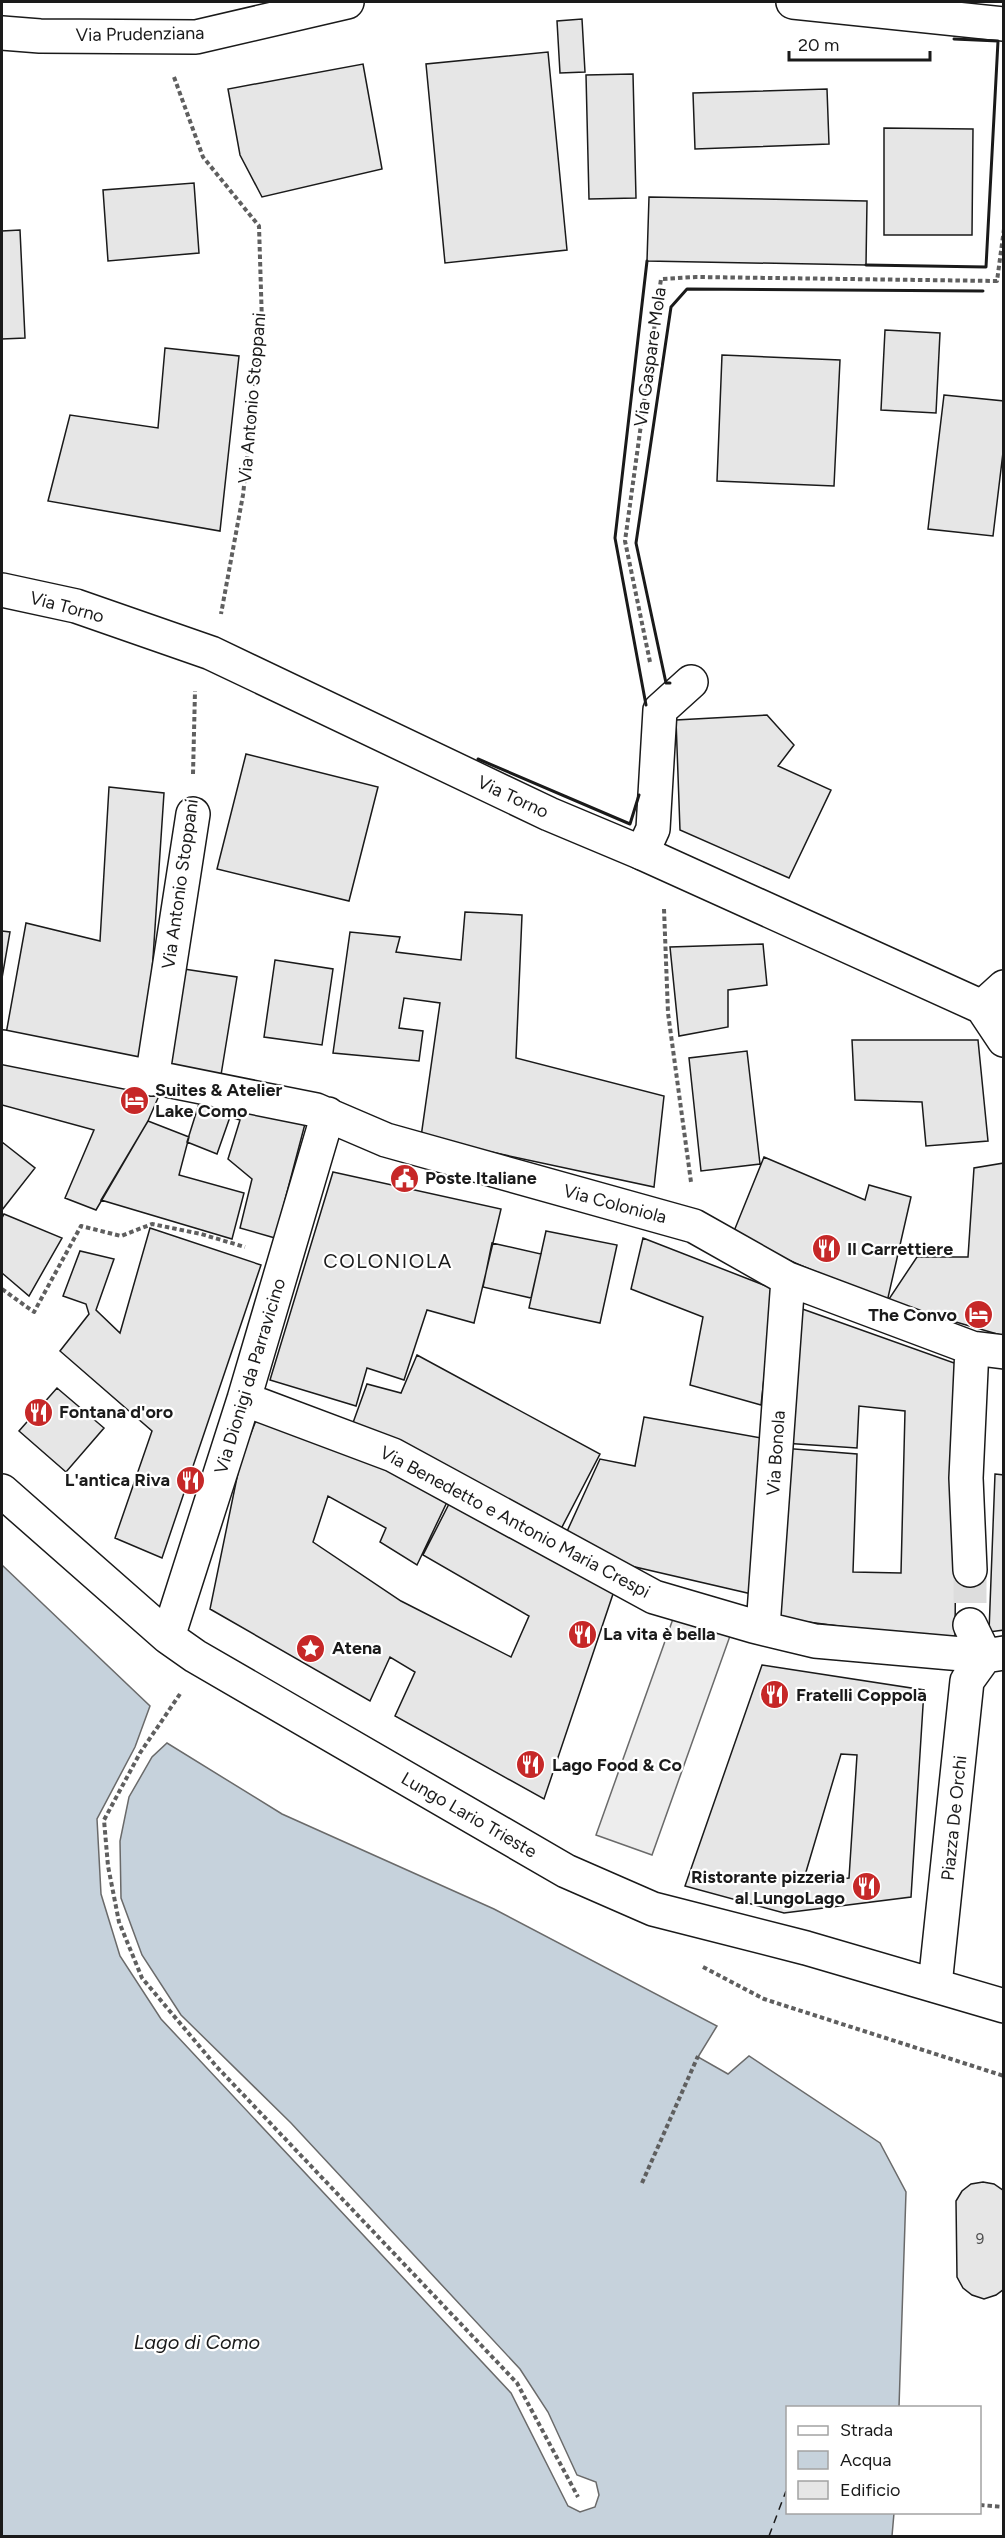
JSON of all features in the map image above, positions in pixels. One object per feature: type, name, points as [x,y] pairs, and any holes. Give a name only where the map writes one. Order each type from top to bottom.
[{"type":"street","name":"Via Prudenziana","points":[[2,33],[40,36],[196,37],[347,2]]},
{"type":"street","points":[[793,2],[1004,24]]},
{"type":"street","name":"Via Torno","points":[[2,590],[76,606],[211,653],[549,814],[992,997],[1004,1040]]},
{"type":"street","points":[[652,858],[660,710],[691,682]]},
{"type":"street","name":"Via Antonio Stoppani","points":[[152,1079],[193,814]]},
{"type":"street","name":"Via Coloniola","points":[[2,1047],[328,1114],[387,1140],[694,1226],[788,1279],[988,1350]]},
{"type":"street","name":"Via Dionigi da Parravicino","points":[[168,1637],[244,1399],[328,1114]]},
{"type":"street","name":"Via Bonola","points":[[763,1627],[788,1279]]},
{"type":"street","points":[[970,1570],[966,1478],[988,1350]]},
{"type":"street","name":"Via Benedetto e Antonio Maria Crespi","points":[[244,1399],[393,1455],[654,1597],[753,1626],[815,1641],[994,1654]]},
{"type":"street","name":"Lungo Lario Trieste","points":[[2,1491],[168,1637],[195,1656],[566,1871],[653,1909],[936,1984],[1004,2006]]},
{"type":"street","points":[[970,1625],[994,1654]]},
{"type":"street","name":"Piazza De Orchi","points":[[936,1984],[967,1681],[994,1654]]},
{"type":"path","name":"Via Antonio Stoppani","points":[[172,72],[203,157],[259,226],[261,323],[243,495],[220,618]]},
{"type":"path","name":"Via Gaspare Mola","points":[[660,710],[625,541],[661,279],[696,277],[997,281],[1004,229]]},
{"type":"path","name":"Via Antonio Stoppani","points":[[193,814],[195,688]]},
{"type":"path","points":[[652,858],[668,1013],[689,1165],[694,1226]]},
{"type":"path","points":[[2,1289],[34,1312],[81,1226],[121,1236],[152,1224],[201,1234],[286,1259]]},
{"type":"path","points":[[180,1692],[140,1753],[104,1820],[108,1866],[119,1922],[142,1978],[216,2067],[517,2384],[578,2497]]},
{"type":"path","points":[[642,2183],[698,2056]]},
{"type":"path","points":[[981,2505],[1004,2507]]},
{"type":"shaded area","points":[[674,1616],[730,1636],[652,1855],[596,1835]]},
{"type":"water","name":"Lago di Como","points":[[2,1565],[150,1706],[135,1747],[97,1819],[101,1894],[120,1956],[161,2019],[511,2393],[568,2506],[580,2512],[595,2507],[599,2495],[596,2482],[577,2475],[548,2412],[520,2369],[291,2123],[181,2015],[142,1955],[121,1898],[120,1841],[129,1797],[152,1757],[167,1743],[282,1814],[494,1909],[717,2026],[698,2057],[728,2074],[749,2056],[880,2143],[906,2192],[899,2406],[786,2406],[786,2514],[894,2514],[892,2536],[2,2536]]},
{"type":"building","points":[[582,19],[585,72],[560,73],[557,21]]},
{"type":"building","points":[[548,52],[567,250],[445,263],[426,64]]},
{"type":"building","points":[[363,64],[382,169],[262,197],[240,155],[228,89]]},
{"type":"building","points":[[633,74],[636,198],[589,199],[586,75]]},
{"type":"building","points":[[827,89],[829,144],[695,149],[693,93]]},
{"type":"building","points":[[884,128],[973,129],[972,235],[884,235]]},
{"type":"building","points":[[194,183],[199,253],[108,261],[103,190]]},
{"type":"building","points":[[649,197],[867,201],[866,265],[647,261]]},
{"type":"building","points":[[20,230],[25,338],[2,339],[2,231]]},
{"type":"building","points":[[885,330],[940,333],[936,413],[881,410]]},
{"type":"building","points":[[165,348],[239,356],[220,531],[48,501],[70,415],[158,428]]},
{"type":"building","points":[[722,355],[840,360],[834,486],[717,481]]},
{"type":"building","points":[[944,395],[1004,401],[1004,444],[993,536],[928,529]]},
{"type":"building","points":[[767,715],[794,745],[778,766],[831,790],[789,878],[680,830],[676,720]]},
{"type":"building","points":[[246,754],[378,787],[349,901],[217,869]]},
{"type":"building","points":[[109,787],[164,793],[146,1063],[6,1034],[26,923],[100,941]]},
{"type":"building","points":[[465,912],[522,915],[516,1058],[664,1096],[654,1187],[421,1137],[440,1003],[404,998],[399,1028],[423,1031],[419,1061],[333,1053],[350,932],[400,937],[396,952],[461,960]]},
{"type":"building","points":[[2,931],[10,932],[2,978]]},
{"type":"building","points":[[763,944],[767,985],[728,990],[728,1027],[679,1036],[670,947]]},
{"type":"building","points":[[275,960],[333,969],[322,1045],[264,1037]]},
{"type":"building","points":[[177,968],[237,977],[221,1075],[161,1065]]},
{"type":"building","points":[[852,1040],[978,1040],[988,1141],[926,1146],[922,1102],[855,1100]]},
{"type":"building","points":[[747,1051],[760,1164],[701,1171],[689,1058]]},
{"type":"building","points":[[2,1054],[161,1091],[148,1121],[96,1210],[65,1198],[94,1130],[2,1105]]},
{"type":"building","points":[[202,1094],[306,1120],[275,1238],[240,1228],[252,1179],[228,1159],[240,1120],[230,1117],[217,1154],[187,1142]]},
{"type":"building","points":[[148,1121],[189,1137],[179,1175],[244,1193],[232,1239],[101,1200]]},
{"type":"building","points":[[2,1142],[35,1168],[2,1210]]},
{"type":"building","points":[[764,1157],[865,1200],[869,1185],[911,1197],[887,1302],[732,1236]]},
{"type":"building","points":[[1004,1163],[1004,1336],[887,1302],[917,1257],[968,1257],[974,1168]]},
{"type":"building","points":[[333,1172],[501,1209],[474,1323],[427,1310],[404,1380],[367,1368],[356,1406],[270,1380]]},
{"type":"building","points":[[4,1214],[62,1238],[29,1296],[2,1273],[2,1218]]},
{"type":"building","points":[[150,1228],[261,1265],[162,1558],[115,1538],[152,1431],[60,1351],[89,1314],[86,1304],[63,1296],[80,1251],[114,1259],[96,1310],[120,1333]]},
{"type":"building","points":[[546,1231],[617,1245],[600,1323],[529,1308]]},
{"type":"building","points":[[643,1238],[774,1289],[761,1405],[690,1385],[703,1317],[631,1289]]},
{"type":"building","points":[[492,1243],[541,1254],[531,1298],[483,1287]]},
{"type":"building","points":[[794,1306],[957,1364],[955,1641],[769,1617],[782,1448],[857,1454],[853,1572],[901,1573],[905,1411],[859,1406],[857,1448],[783,1443]]},
{"type":"building","points":[[417,1355],[600,1454],[561,1529],[350,1431],[367,1384],[401,1393]]},
{"type":"building","points":[[57,1388],[104,1428],[66,1472],[19,1431]]},
{"type":"building","points":[[644,1417],[767,1439],[756,1595],[618,1563],[564,1538],[600,1459],[635,1466]]},
{"type":"building","points":[[257,1418],[386,1467],[447,1502],[417,1565],[380,1542],[386,1528],[328,1496],[313,1542],[401,1601],[511,1657],[529,1616],[423,1555],[451,1500],[615,1588],[544,1799],[395,1716],[415,1672],[390,1657],[370,1701],[210,1609],[241,1458]]},
{"type":"building","points":[[995,1474],[1004,1475],[1004,1630],[989,1632]]},
{"type":"building","points":[[762,1665],[924,1690],[911,1897],[784,1913],[685,1886]],"holes":[[[841,1754],[857,1755],[849,1878],[803,1882]]]},
{"type":"building","points":[[983,2182],[994,2184],[1004,2191],[1004,2289],[984,2299],[972,2295],[963,2288],[957,2277],[956,2201],[962,2191],[971,2184]]},
{"type":"ferry route","points":[[769,2536],[786,2491]]},
{"type":"tunnel","points":[[970,1570],[970,1625]]},
{"type":"wall","points":[[866,265],[986,267],[998,41],[954,39]]},
{"type":"wall","points":[[646,705],[615,538],[647,261]]},
{"type":"wall","points":[[670,683],[666,683],[636,543],[671,307],[687,289],[983,291]]},
{"type":"wall","points":[[478,759],[630,824],[639,795]]},
{"type":"place","name":"Suites & Atelier Lake Como","points":[[134,1100]]},
{"type":"place","name":"Poste Italiane","points":[[404,1178]]},
{"type":"place","name":"Il Carrettiere","points":[[826,1249]]},
{"type":"place","name":"The Convo","points":[[978,1315]]},
{"type":"place","name":"Fontana d'oro","points":[[38,1412]]},
{"type":"place","name":"L'antica Riva","points":[[191,1480]]},
{"type":"place","name":"La vita è bella","points":[[582,1634]]},
{"type":"place","name":"Atena","points":[[311,1648]]},
{"type":"place","name":"Fratelli Coppola","points":[[775,1695]]},
{"type":"place","name":"Lago Food & Co","points":[[531,1765]]},
{"type":"place","name":"Ristorante pizzeria al LungoLago","points":[[866,1887]]},
{"type":"district","name":"COLONIOLA","points":[[388,1261]]}]
